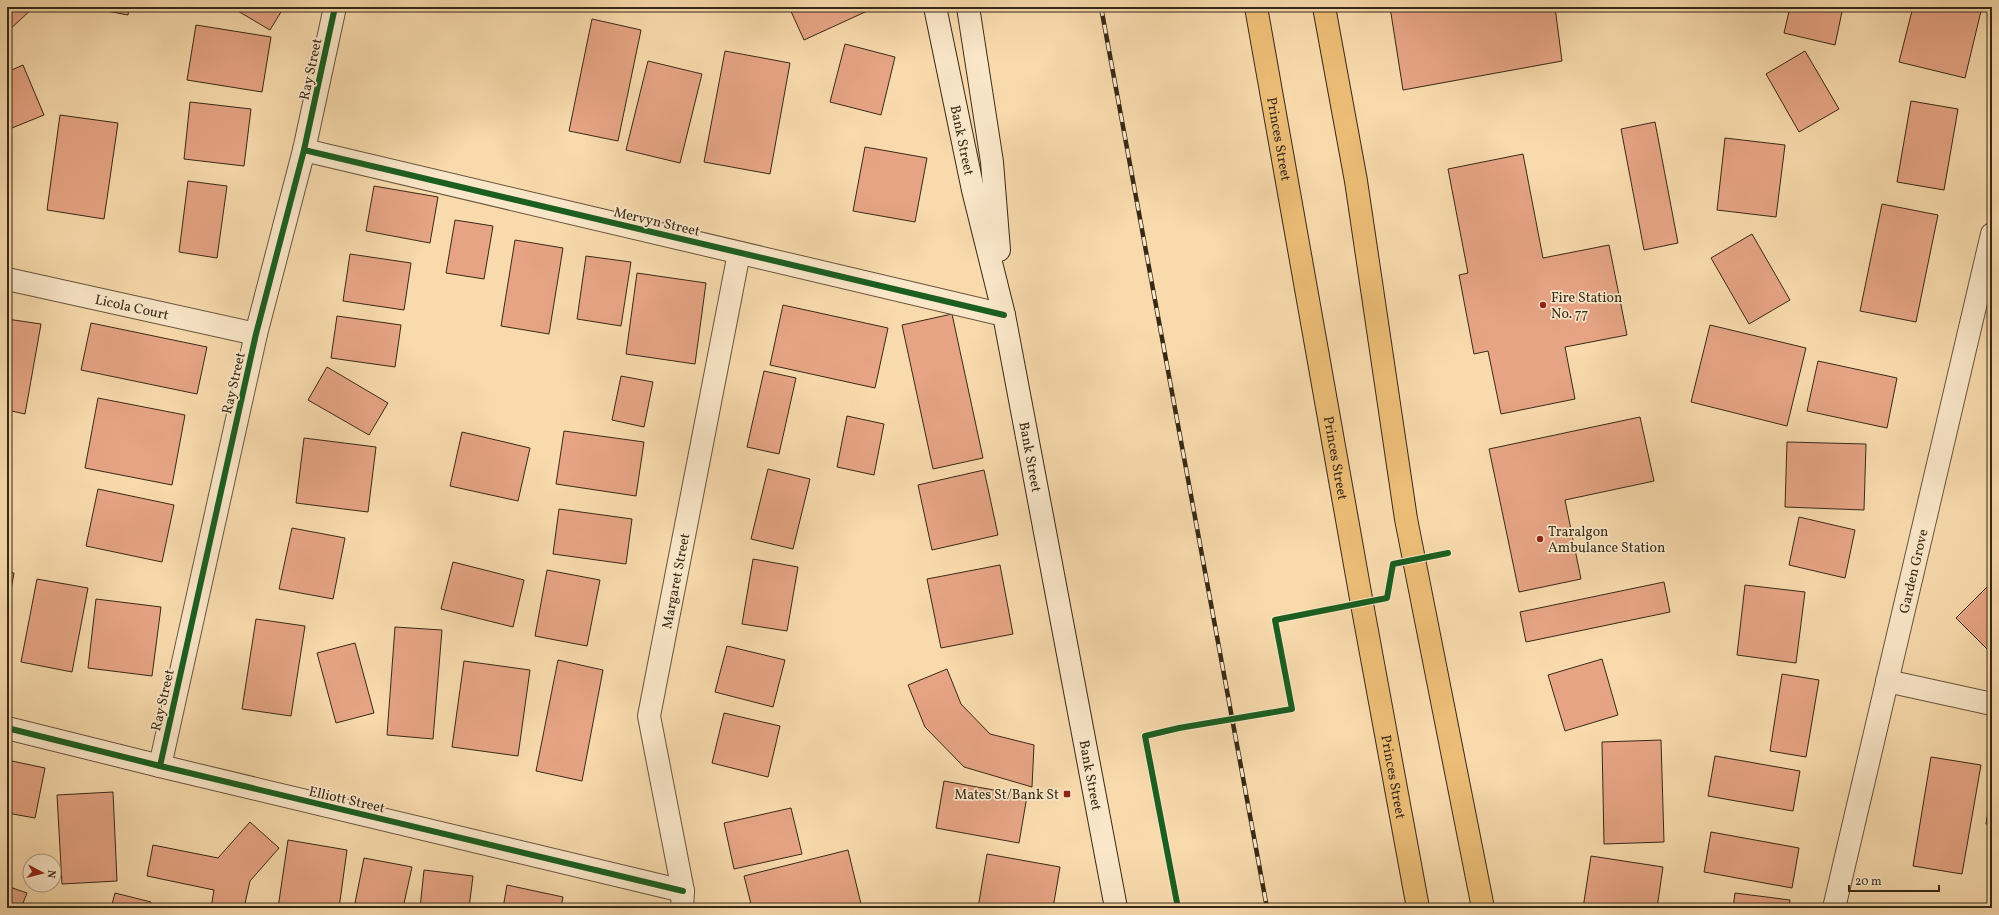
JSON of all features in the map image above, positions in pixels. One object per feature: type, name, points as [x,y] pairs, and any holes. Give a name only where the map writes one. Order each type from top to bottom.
[{"type":"highway","name":"Princes Street","points":[[1256,7],[1362,604],[1418,908]]},
{"type":"highway","points":[[1324,7],[1356,181],[1406,519],[1483,908]]},
{"type":"street","name":"Ray Street","points":[[160,766],[256,334],[304,150],[335,7]]},
{"type":"street","name":"Bank Street","points":[[935,7],[973,190],[1004,315],[1116,908]]},
{"type":"street","points":[[968,7],[992,162],[1004,315]]},
{"type":"street","name":"Mervyn Street","points":[[304,150],[1004,315]]},
{"type":"street","name":"Garden Grove","points":[[1834,908],[1992,234]]},
{"type":"street","name":"Margaret Street","points":[[682,899],[649,716],[739,253]]},
{"type":"street","name":"Licola Court","points":[[7,279],[256,334]]},
{"type":"street","points":[[1887,681],[1992,704]]},
{"type":"street","name":"Elliott Street","points":[[7,728],[682,899]]},
{"type":"building","points":[[7,7],[34,7],[7,32]]},
{"type":"building","points":[[86,7],[129,7],[128,15]]},
{"type":"building","points":[[231,7],[284,7],[270,30]]},
{"type":"building","points":[[789,7],[876,7],[804,40]]},
{"type":"building","points":[[1390,7],[1555,7],[1562,61],[1403,90]]},
{"type":"building","points":[[1790,7],[1843,7],[1835,45],[1784,33]]},
{"type":"building","points":[[1913,7],[1964,7],[1981,11],[1965,78],[1899,62]]},
{"type":"building","points":[[592,19],[641,30],[618,141],[569,131]]},
{"type":"building","points":[[196,25],[271,37],[262,92],[187,80]]},
{"type":"building","points":[[845,44],[895,57],[881,115],[830,102]]},
{"type":"building","points":[[725,51],[790,63],[770,174],[704,162]]},
{"type":"building","points":[[1805,51],[1839,109],[1799,132],[1766,74]]},
{"type":"building","points":[[648,61],[702,74],[680,163],[626,150]]},
{"type":"building","points":[[23,65],[44,115],[7,130],[7,72]]},
{"type":"building","points":[[1911,101],[1958,109],[1944,190],[1897,182]]},
{"type":"building","points":[[190,102],[251,109],[244,166],[184,159]]},
{"type":"building","points":[[60,115],[118,123],[104,219],[47,210]]},
{"type":"building","points":[[1655,122],[1678,243],[1644,250],[1621,129]]},
{"type":"building","points":[[1725,138],[1785,145],[1776,217],[1717,210]]},
{"type":"building","points":[[865,147],[927,158],[915,222],[853,211]]},
{"type":"building","name":"Fire Station No. 77","points":[[1523,154],[1543,258],[1609,245],[1627,335],[1565,347],[1575,399],[1501,414],[1488,351],[1474,354],[1459,275],[1468,273],[1448,169]]},
{"type":"building","points":[[188,181],[227,186],[217,258],[179,252]]},
{"type":"building","points":[[374,186],[438,197],[430,243],[366,231]]},
{"type":"building","points":[[1882,204],[1938,215],[1916,322],[1860,311]]},
{"type":"building","points":[[455,220],[493,226],[484,279],[446,273]]},
{"type":"building","points":[[1752,234],[1790,300],[1749,324],[1711,258]]},
{"type":"building","points":[[515,240],[563,248],[549,334],[501,326]]},
{"type":"building","points":[[350,254],[411,263],[404,310],[343,301]]},
{"type":"building","points":[[586,256],[631,262],[621,326],[577,319]]},
{"type":"building","points":[[637,273],[706,283],[695,364],[626,354]]},
{"type":"building","points":[[783,305],[888,328],[875,388],[770,365]]},
{"type":"building","points":[[952,314],[983,458],[933,469],[902,325]]},
{"type":"building","points":[[337,316],[401,325],[395,367],[331,358]]},
{"type":"building","points":[[7,319],[41,324],[25,414],[7,410]]},
{"type":"building","points":[[91,323],[207,347],[197,394],[81,370]]},
{"type":"building","points":[[1710,325],[1806,348],[1787,426],[1691,402]]},
{"type":"building","points":[[1818,361],[1897,378],[1887,428],[1807,411]]},
{"type":"building","points":[[327,367],[388,403],[369,435],[308,400]]},
{"type":"building","points":[[764,371],[796,378],[779,454],[747,447]]},
{"type":"building","points":[[621,376],[653,382],[644,427],[612,420]]},
{"type":"building","points":[[98,398],[185,415],[172,485],[85,468]]},
{"type":"building","points":[[847,416],[884,424],[874,475],[837,467]]},
{"type":"building","name":"Traralgon Ambulance Station","points":[[1640,417],[1654,481],[1565,500],[1581,579],[1519,592],[1489,449]]},
{"type":"building","points":[[564,431],[644,442],[636,496],[556,484]]},
{"type":"building","points":[[462,432],[530,448],[518,501],[450,486]]},
{"type":"building","points":[[304,438],[376,447],[368,512],[296,503]]},
{"type":"building","points":[[1787,442],[1866,444],[1864,510],[1785,507]]},
{"type":"building","points":[[768,469],[810,479],[793,549],[751,539]]},
{"type":"building","points":[[984,470],[998,535],[932,550],[918,485]]},
{"type":"building","points":[[98,489],[174,505],[162,562],[86,546]]},
{"type":"building","points":[[559,509],[632,519],[626,564],[553,554]]},
{"type":"building","points":[[1799,517],[1855,530],[1845,578],[1789,565]]},
{"type":"building","points":[[292,528],[345,538],[333,599],[279,589]]},
{"type":"building","points":[[753,559],[798,567],[787,631],[742,624]]},
{"type":"building","points":[[453,562],[524,580],[513,627],[441,609]]},
{"type":"building","points":[[1000,565],[1013,634],[941,648],[927,579]]},
{"type":"building","points":[[547,570],[600,580],[587,646],[535,636]]},
{"type":"building","points":[[7,572],[14,573],[7,613]]},
{"type":"building","points":[[37,579],[88,588],[72,672],[21,662]]},
{"type":"building","points":[[1664,582],[1670,612],[1526,642],[1520,612]]},
{"type":"building","points":[[1992,582],[1992,654],[1956,618]]},
{"type":"building","points":[[1745,585],[1805,592],[1796,663],[1737,655]]},
{"type":"building","points":[[96,599],[161,607],[152,676],[88,668]]},
{"type":"building","points":[[256,619],[305,626],[291,716],[242,709]]},
{"type":"building","points":[[395,627],[442,630],[433,739],[387,735]]},
{"type":"building","points":[[355,643],[374,713],[336,723],[317,653]]},
{"type":"building","points":[[727,646],[785,660],[773,707],[715,692]]},
{"type":"building","points":[[1602,659],[1618,715],[1565,731],[1548,675]]},
{"type":"building","points":[[558,660],[603,670],[582,781],[536,771]]},
{"type":"building","points":[[464,661],[530,670],[518,756],[452,747]]},
{"type":"building","points":[[947,669],[961,704],[990,734],[1034,745],[1032,787],[964,767],[925,727],[908,685]]},
{"type":"building","points":[[1782,674],[1819,680],[1806,757],[1770,751]]},
{"type":"building","points":[[724,713],[780,726],[768,777],[712,763]]},
{"type":"building","points":[[1661,740],[1664,842],[1604,844],[1602,742]]},
{"type":"building","points":[[1715,756],[1800,771],[1793,811],[1708,796]]},
{"type":"building","points":[[1931,757],[1981,765],[1962,874],[1913,866]]},
{"type":"building","points":[[7,760],[45,768],[35,818],[7,813]]},
{"type":"building","points":[[944,781],[1027,796],[1019,843],[936,828]]},
{"type":"building","points":[[1992,786],[1992,825],[1986,824]]},
{"type":"building","points":[[113,792],[117,881],[62,884],[62,853],[60,853],[57,795]]},
{"type":"building","points":[[791,808],[802,854],[734,869],[724,823]]},
{"type":"building","points":[[250,822],[279,848],[250,881],[244,908],[211,908],[214,890],[147,876],[153,845],[218,858]]},
{"type":"building","points":[[1711,832],[1799,848],[1792,888],[1704,872]]},
{"type":"building","points":[[288,840],[347,850],[339,908],[278,908]]},
{"type":"building","points":[[848,850],[862,908],[752,908],[744,876]]},
{"type":"building","points":[[987,854],[1060,867],[1053,908],[978,908]]},
{"type":"building","points":[[1591,856],[1663,867],[1657,908],[1583,908]]},
{"type":"building","points":[[364,858],[412,867],[403,908],[354,908]]},
{"type":"building","points":[[424,870],[473,876],[469,908],[420,908]]},
{"type":"building","points":[[507,885],[563,897],[561,908],[503,908]]},
{"type":"building","points":[[7,886],[22,891],[22,893],[27,893],[21,908],[7,908]]},
{"type":"building","points":[[115,893],[151,902],[149,908],[111,908]]},
{"type":"building","points":[[1735,893],[1790,900],[1789,908],[1733,908]]},
{"type":"building","points":[[638,904],[639,908],[614,908]]},
{"type":"railway","points":[[1101,7],[1267,908]]},
{"type":"cycle path","points":[[160,766],[256,334],[304,150],[335,7]]},
{"type":"cycle path","points":[[304,150],[1004,315]]},
{"type":"cycle path","points":[[1178,908],[1145,736],[1179,728],[1292,709],[1275,620],[1387,598],[1393,564],[1448,553]]},
{"type":"cycle path","points":[[7,728],[683,891]]},
{"type":"place","name":"Fire Station No. 77","points":[[1543,305]]},
{"type":"place","name":"Traralgon Ambulance Station","points":[[1540,539]]},
{"type":"place","name":"Mates St/Bank St","points":[[1067,794]]}]
